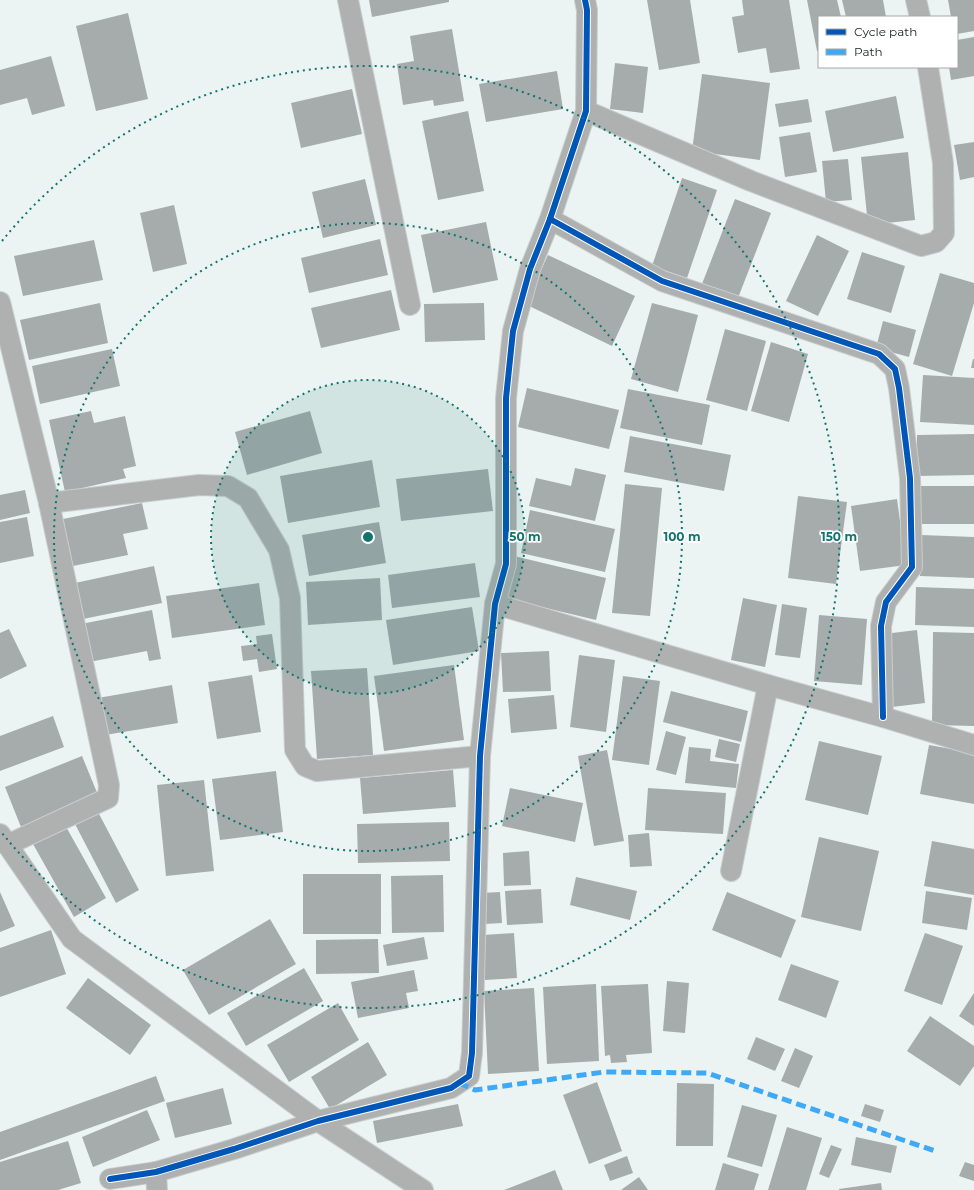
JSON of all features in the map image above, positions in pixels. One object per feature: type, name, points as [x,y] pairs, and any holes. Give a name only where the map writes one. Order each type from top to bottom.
[{"type":"street","points":[[348,0],[410,305]]},
{"type":"street","points":[[110,1179],[156,1181],[234,1149],[318,1121],[451,1088],[469,1076],[472,1053],[480,756],[495,604],[506,564],[506,398],[513,331],[530,269],[550,219],[586,111],[587,10],[585,0]]},
{"type":"street","points":[[916,0],[920,16]]},
{"type":"street","points":[[586,111],[751,180],[921,246],[936,242],[944,233],[943,164],[928,68]]},
{"type":"street","points":[[550,219],[662,281],[879,354],[895,369],[899,388],[910,478],[912,567],[886,602],[881,626],[883,717]]},
{"type":"street","points":[[0,302],[49,503],[109,785],[108,798],[4,839],[72,939],[318,1121],[423,1190]]},
{"type":"street","points":[[49,503],[200,485],[228,486],[248,498],[279,550],[290,598],[296,750],[305,766],[317,771],[480,756]]},
{"type":"street","points":[[495,604],[974,744]]},
{"type":"street","points":[[731,871],[768,685]]},
{"type":"building","points":[[369,0],[449,0],[449,2],[372,17]]},
{"type":"building","points":[[647,0],[690,0],[700,63],[659,70]]},
{"type":"building","points":[[742,0],[789,0],[800,69],[770,73],[766,48],[738,53],[732,17],[744,15]]},
{"type":"building","points":[[807,0],[837,0],[841,16],[818,16],[817,51]]},
{"type":"building","points":[[842,0],[883,0],[886,16],[846,16]]},
{"type":"building","points":[[948,0],[974,0],[974,31],[958,34],[958,16],[951,16]]},
{"type":"building","points":[[128,13],[148,99],[96,111],[76,26]]},
{"type":"building","points":[[452,29],[464,101],[434,106],[433,100],[403,105],[397,64],[414,61],[410,36]]},
{"type":"building","points":[[974,37],[974,76],[951,80],[949,68],[958,68],[958,40]]},
{"type":"building","points":[[51,56],[65,106],[32,115],[27,98],[0,105],[0,70]]},
{"type":"building","points":[[615,63],[648,67],[643,113],[610,109]]},
{"type":"building","points":[[557,71],[563,109],[486,122],[479,84]]},
{"type":"building","points":[[702,74],[770,83],[760,160],[692,151]]},
{"type":"building","points":[[352,89],[362,134],[301,148],[291,103]]},
{"type":"building","points":[[896,96],[904,138],[833,152],[825,111]]},
{"type":"building","points":[[808,99],[812,122],[779,127],[775,104]]},
{"type":"building","points":[[468,111],[484,191],[438,200],[422,121]]},
{"type":"building","points":[[810,132],[817,172],[785,177],[779,137]]},
{"type":"building","points":[[974,142],[974,177],[960,180],[954,145]]},
{"type":"building","points":[[908,152],[915,220],[868,225],[861,157]]},
{"type":"building","points":[[848,159],[852,200],[826,202],[822,161]]},
{"type":"building","points":[[682,178],[717,190],[687,278],[652,266]]},
{"type":"building","points":[[365,179],[376,225],[323,238],[312,192]]},
{"type":"building","points":[[735,199],[771,213],[738,298],[702,284]]},
{"type":"building","points":[[174,205],[187,264],[153,272],[140,213]]},
{"type":"building","points":[[486,222],[498,280],[433,293],[421,235]]},
{"type":"building","points":[[817,235],[849,251],[818,316],[786,301]]},
{"type":"building","points":[[380,239],[388,275],[309,293],[301,258]]},
{"type":"building","points":[[94,240],[103,280],[23,296],[14,256]]},
{"type":"building","points":[[862,252],[905,266],[891,313],[847,299]]},
{"type":"building","points":[[548,255],[635,296],[612,346],[525,304]]},
{"type":"building","points":[[940,273],[974,283],[974,303],[952,376],[913,364]]},
{"type":"building","points":[[391,290],[400,330],[321,348],[311,308]]},
{"type":"building","points":[[100,303],[108,343],[29,360],[20,320]]},
{"type":"building","points":[[484,303],[485,340],[425,342],[424,304]]},
{"type":"building","points":[[652,303],[698,315],[678,392],[631,379]]},
{"type":"building","points":[[883,321],[916,330],[909,357],[876,348]]},
{"type":"building","points":[[725,329],[766,341],[747,411],[706,400]]},
{"type":"building","points":[[771,342],[808,354],[789,422],[751,411]]},
{"type":"building","points":[[112,349],[120,386],[40,404],[32,366]]},
{"type":"building","points":[[973,359],[974,368],[971,368]]},
{"type":"building","points":[[923,375],[974,378],[974,425],[920,422]]},
{"type":"building","points":[[527,388],[619,410],[609,449],[518,427]]},
{"type":"building","points":[[628,389],[710,405],[702,445],[620,428]]},
{"type":"building","points":[[91,411],[94,423],[125,416],[136,466],[123,469],[126,478],[65,492],[49,420]]},
{"type":"building","points":[[310,411],[322,453],[247,475],[235,432]]},
{"type":"building","points":[[974,434],[974,475],[917,476],[917,435]]},
{"type":"building","points":[[630,436],[731,455],[724,491],[624,472]]},
{"type":"building","points":[[372,460],[380,507],[288,523],[280,476]]},
{"type":"building","points":[[575,468],[606,475],[595,521],[529,506],[536,478],[571,486]]},
{"type":"building","points":[[488,469],[493,511],[401,521],[396,479]]},
{"type":"building","points":[[625,484],[662,488],[650,616],[612,613]]},
{"type":"building","points":[[919,486],[974,486],[974,524],[919,524]]},
{"type":"building","points":[[25,490],[30,513],[0,520],[0,495]]},
{"type":"building","points":[[798,496],[847,502],[836,584],[788,578]]},
{"type":"building","points":[[897,499],[906,565],[860,571],[851,506]]},
{"type":"building","points":[[142,503],[148,529],[123,534],[128,555],[73,566],[63,519]]},
{"type":"building","points":[[530,510],[615,529],[605,572],[521,553]]},
{"type":"building","points":[[27,517],[34,556],[0,563],[0,522]]},
{"type":"building","points":[[379,522],[386,563],[309,576],[302,535]]},
{"type":"building","points":[[921,535],[974,537],[974,578],[920,576]]},
{"type":"building","points":[[514,556],[606,578],[596,620],[504,598]]},
{"type":"building","points":[[475,563],[480,597],[392,608],[388,575]]},
{"type":"building","points":[[154,566],[162,603],[83,619],[75,583]]},
{"type":"building","points":[[380,578],[382,620],[308,625],[306,582]]},
{"type":"building","points":[[259,583],[265,625],[172,638],[166,596]]},
{"type":"building","points":[[916,587],[974,589],[974,627],[915,625]]},
{"type":"building","points":[[743,598],[777,605],[765,667],[731,660]]},
{"type":"building","points":[[782,604],[807,608],[800,658],[775,655]]},
{"type":"building","points":[[472,607],[479,651],[393,665],[386,620]]},
{"type":"building","points":[[152,610],[161,659],[149,661],[147,651],[89,662],[81,624]]},
{"type":"building","points":[[819,615],[867,619],[862,685],[814,681]]},
{"type":"building","points":[[9,629],[27,666],[0,679],[0,633]]},
{"type":"building","points":[[917,630],[925,703],[892,707],[884,634]]},
{"type":"building","points":[[933,632],[974,633],[974,726],[932,725]]},
{"type":"building","points":[[272,634],[277,669],[259,672],[257,659],[243,661],[241,646],[257,644],[256,636]]},
{"type":"building","points":[[549,651],[551,691],[503,692],[501,653]]},
{"type":"building","points":[[579,655],[615,660],[606,732],[570,727]]},
{"type":"building","points":[[454,665],[464,740],[384,751],[374,676]]},
{"type":"building","points":[[367,668],[373,755],[317,759],[311,671]]},
{"type":"building","points":[[252,675],[261,732],[217,739],[208,682]]},
{"type":"building","points":[[623,676],[660,681],[649,765],[612,760]]},
{"type":"building","points":[[172,685],[178,723],[105,735],[98,698]]},
{"type":"building","points":[[671,691],[748,711],[741,742],[663,722]]},
{"type":"building","points":[[554,695],[557,729],[511,733],[508,699]]},
{"type":"building","points":[[53,716],[64,747],[0,771],[0,736]]},
{"type":"building","points":[[666,731],[686,737],[676,775],[656,770]]},
{"type":"building","points":[[719,739],[740,744],[736,762],[715,757]]},
{"type":"building","points":[[819,741],[882,756],[868,815],[805,800]]},
{"type":"building","points":[[929,745],[974,753],[974,804],[920,794]]},
{"type":"building","points":[[689,747],[711,749],[710,761],[739,764],[736,788],[685,783]]},
{"type":"building","points":[[607,750],[624,841],[594,846],[578,756]]},
{"type":"building","points":[[82,756],[98,795],[21,827],[5,787]]},
{"type":"building","points":[[453,770],[456,807],[363,814],[360,778]]},
{"type":"building","points":[[276,771],[283,832],[220,840],[212,779]]},
{"type":"building","points":[[204,780],[214,871],[166,876],[157,785]]},
{"type":"building","points":[[510,788],[583,803],[575,842],[502,826]]},
{"type":"building","points":[[648,788],[726,793],[723,834],[645,830]]},
{"type":"building","points":[[98,812],[139,890],[116,903],[75,824]]},
{"type":"building","points":[[449,822],[450,861],[358,863],[357,824]]},
{"type":"building","points":[[65,825],[106,898],[74,917],[33,844]]},
{"type":"building","points":[[649,833],[652,866],[630,867],[628,835]]},
{"type":"building","points":[[819,837],[879,851],[861,931],[801,917]]},
{"type":"building","points":[[932,841],[974,849],[974,895],[924,886]]},
{"type":"building","points":[[529,851],[531,885],[504,886],[503,853]]},
{"type":"building","points":[[303,874],[381,874],[381,934],[303,934]]},
{"type":"building","points":[[443,875],[444,932],[392,933],[391,876]]},
{"type":"building","points":[[576,877],[637,891],[630,920],[570,905]]},
{"type":"building","points":[[541,889],[543,923],[507,925],[505,891]]},
{"type":"building","points":[[926,891],[972,898],[967,930],[922,923]]},
{"type":"building","points":[[0,892],[15,926],[0,932]]},
{"type":"building","points":[[500,892],[502,923],[484,924],[482,893]]},
{"type":"building","points":[[727,892],[796,920],[781,958],[712,930]]},
{"type":"building","points":[[270,919],[296,964],[209,1015],[183,970]]},
{"type":"building","points":[[51,930],[66,974],[0,997],[0,948]]},
{"type":"building","points":[[514,933],[517,978],[485,980],[483,935]]},
{"type":"building","points":[[925,933],[963,946],[942,1005],[904,991]]},
{"type":"building","points":[[424,937],[428,959],[387,966],[383,945]]},
{"type":"building","points":[[378,939],[379,973],[316,974],[316,940]]},
{"type":"building","points":[[791,964],[839,981],[826,1018],[778,1000]]},
{"type":"building","points":[[304,968],[323,1001],[246,1046],[227,1013]]},
{"type":"building","points":[[414,970],[418,991],[406,993],[409,1008],[358,1018],[351,982]]},
{"type":"building","points":[[88,978],[151,1025],[130,1055],[66,1008]]},
{"type":"building","points":[[667,981],[689,983],[685,1033],[663,1031]]},
{"type":"building","points":[[596,984],[599,1061],[547,1064],[543,987]]},
{"type":"building","points":[[648,984],[652,1053],[626,1055],[627,1062],[611,1063],[610,1055],[605,1056],[601,986]]},
{"type":"building","points":[[534,988],[539,1071],[488,1074],[484,991]]},
{"type":"building","points":[[974,993],[974,1026],[959,1016]]},
{"type":"building","points":[[338,1003],[359,1040],[289,1082],[267,1045]]},
{"type":"building","points":[[930,1016],[974,1046],[974,1066],[960,1086],[907,1051]]},
{"type":"building","points":[[756,1037],[785,1049],[775,1071],[747,1059]]},
{"type":"building","points":[[368,1042],[387,1075],[330,1109],[311,1077]]},
{"type":"building","points":[[795,1048],[813,1056],[799,1088],[781,1081]]},
{"type":"building","points":[[156,1076],[165,1101],[0,1160],[0,1132]]},
{"type":"building","points":[[597,1082],[622,1151],[589,1164],[563,1095]]},
{"type":"building","points":[[677,1083],[714,1084],[713,1146],[676,1146]]},
{"type":"building","points":[[223,1088],[232,1124],[175,1138],[166,1103]]},
{"type":"building","points":[[458,1104],[463,1126],[377,1143],[373,1121]]},
{"type":"building","points":[[865,1104],[884,1110],[880,1122],[861,1116]]},
{"type":"building","points":[[742,1105],[777,1115],[762,1167],[727,1157]]},
{"type":"building","points":[[147,1110],[160,1140],[93,1167],[82,1137]]},
{"type":"building","points":[[787,1127],[822,1138],[806,1190],[768,1190]]},
{"type":"building","points":[[856,1137],[897,1146],[891,1173],[851,1165]]},
{"type":"building","points":[[68,1141],[81,1183],[58,1190],[0,1190],[0,1162]]},
{"type":"building","points":[[831,1145],[842,1149],[829,1178],[819,1174]]},
{"type":"building","points":[[627,1156],[633,1173],[610,1181],[604,1165]]},
{"type":"building","points":[[965,1162],[974,1165],[974,1181],[959,1176]]},
{"type":"building","points":[[723,1163],[759,1174],[754,1190],[715,1190]]},
{"type":"building","points":[[555,1170],[563,1190],[504,1190]]},
{"type":"building","points":[[639,1177],[648,1190],[621,1190]]},
{"type":"building","points":[[881,1183],[882,1190],[839,1190],[839,1189]]},
{"type":"marked path","points":[[459,1083],[475,1090],[604,1072],[707,1073],[935,1151]]},
{"type":"cycle path","points":[[110,1179],[156,1172],[234,1149],[318,1121],[451,1088],[469,1076],[472,1053],[480,756],[495,604],[506,564],[506,398],[513,331],[530,269],[550,219],[586,111],[587,10],[585,0]]},
{"type":"cycle path","points":[[550,219],[662,281],[879,354],[895,369],[899,388],[910,478],[912,567],[886,602],[881,626],[883,717]]}]
